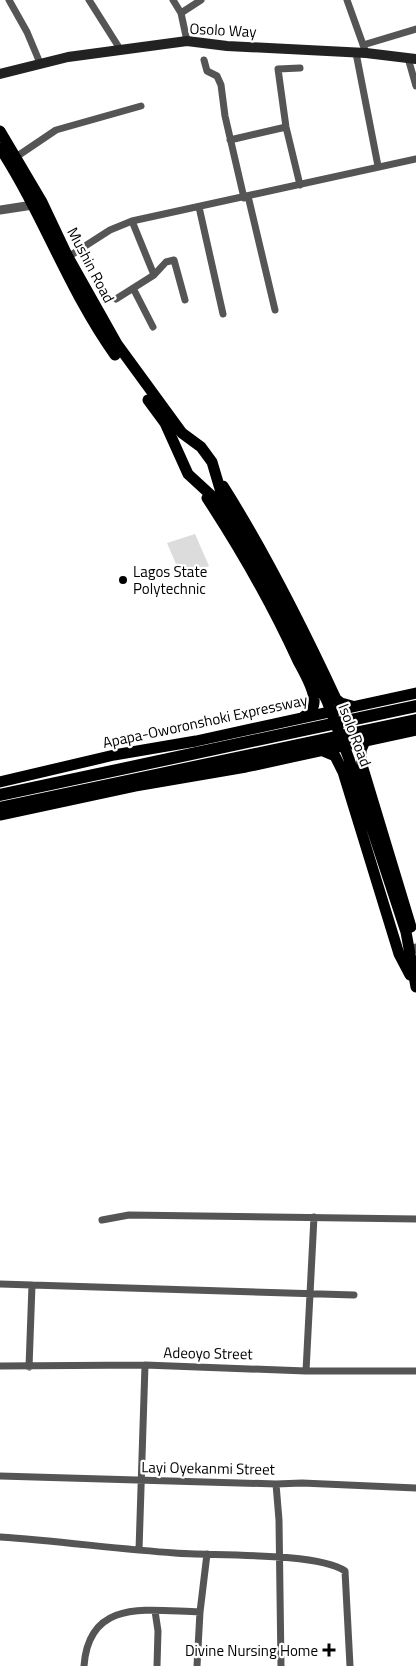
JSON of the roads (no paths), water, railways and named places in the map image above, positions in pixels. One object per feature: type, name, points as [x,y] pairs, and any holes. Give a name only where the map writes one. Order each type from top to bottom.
[{"type":"highway","name":"Apapa-Oworonshoki Expressway","points":[[0,795],[416,706]]},
{"type":"highway","points":[[0,808],[416,720]]},
{"type":"main road","name":"Osolo Way","points":[[0,74],[40,63],[120,49],[187,41],[226,46],[362,50],[412,58]]},
{"type":"main road","name":"Mushin Road","points":[[0,131],[42,202],[68,257],[117,344],[160,408]]},
{"type":"main road","name":"Mushin Road","points":[[0,148],[33,205],[94,323],[160,408]]},
{"type":"main road","points":[[160,408],[182,433],[208,456],[261,547],[336,698],[341,703],[354,706]]},
{"type":"main road","points":[[160,408],[188,474],[198,486],[266,595],[306,676],[314,703],[310,712],[302,718]]},
{"type":"main road","points":[[180,457],[184,446],[195,443]]},
{"type":"main road","points":[[198,486],[217,474]]},
{"type":"main road","points":[[217,474],[226,509]]},
{"type":"main road","points":[[198,486],[226,509]]},
{"type":"main road","name":"Isolo Road","points":[[226,509],[271,586],[327,701],[363,799],[406,932],[416,987]]},
{"type":"main road","name":"Apapa-Oworonshoki Expressway","points":[[0,782],[114,755],[196,741],[416,692]]},
{"type":"main road","points":[[0,815],[135,786],[323,751],[416,730]]},
{"type":"main road","points":[[365,741],[361,750],[362,765],[401,889],[416,952]]},
{"type":"main road","points":[[323,751],[335,756],[343,772],[399,954],[416,987]]},
{"type":"main road","points":[[406,932],[416,952]]},
{"type":"street","points":[[9,0],[27,32],[40,63]]},
{"type":"street","points":[[89,0],[120,49]]},
{"type":"street","points":[[173,0],[181,13],[187,41]]},
{"type":"street","points":[[181,13],[201,0]]},
{"type":"street","points":[[347,0],[362,50],[378,166]]},
{"type":"street","points":[[362,50],[416,29]]},
{"type":"street","points":[[412,58],[416,86]]},
{"type":"street","points":[[204,60],[207,71],[217,76],[221,85],[230,140],[275,310]]},
{"type":"street","points":[[300,68],[278,68],[286,127],[300,185]]},
{"type":"street","points":[[16,157],[56,130],[141,106]]},
{"type":"street","points":[[230,140],[286,127]]},
{"type":"street","points":[[68,257],[110,230],[132,221],[416,159]]},
{"type":"street","points":[[0,210],[33,205]]},
{"type":"street","points":[[199,207],[223,314]]},
{"type":"street","points":[[132,221],[154,275]]},
{"type":"street","points":[[116,299],[154,275],[166,262],[174,260],[185,300]]},
{"type":"street","points":[[133,288],[153,327]]},
{"type":"street","points":[[102,1220],[129,1215],[416,1219]]},
{"type":"street","points":[[306,1371],[314,1218]]},
{"type":"street","points":[[0,1284],[354,1295]]},
{"type":"street","points":[[29,1367],[32,1285]]},
{"type":"street","points":[[139,1550],[145,1365]]},
{"type":"street","name":"Adeoyo Street","points":[[0,1366],[145,1365],[306,1371],[416,1371]]},
{"type":"street","name":"Layi Oyekanmi Street","points":[[0,1476],[276,1484],[302,1483],[416,1488]]},
{"type":"street","points":[[276,1484],[281,1666]]},
{"type":"street","points":[[0,1537],[139,1550],[318,1561],[337,1565],[345,1571],[350,1666]]},
{"type":"street","points":[[197,1666],[200,1612],[207,1554]]},
{"type":"street","points":[[84,1666],[91,1634],[103,1621],[114,1615],[155,1611],[200,1612]]},
{"type":"street","points":[[155,1611],[158,1631],[157,1666]]},
{"type":"place","name":"Lagos State Polytechnic","points":[[123,580]]},
{"type":"place","name":"Divine Nursing Home","points":[[329,1650]]}]
